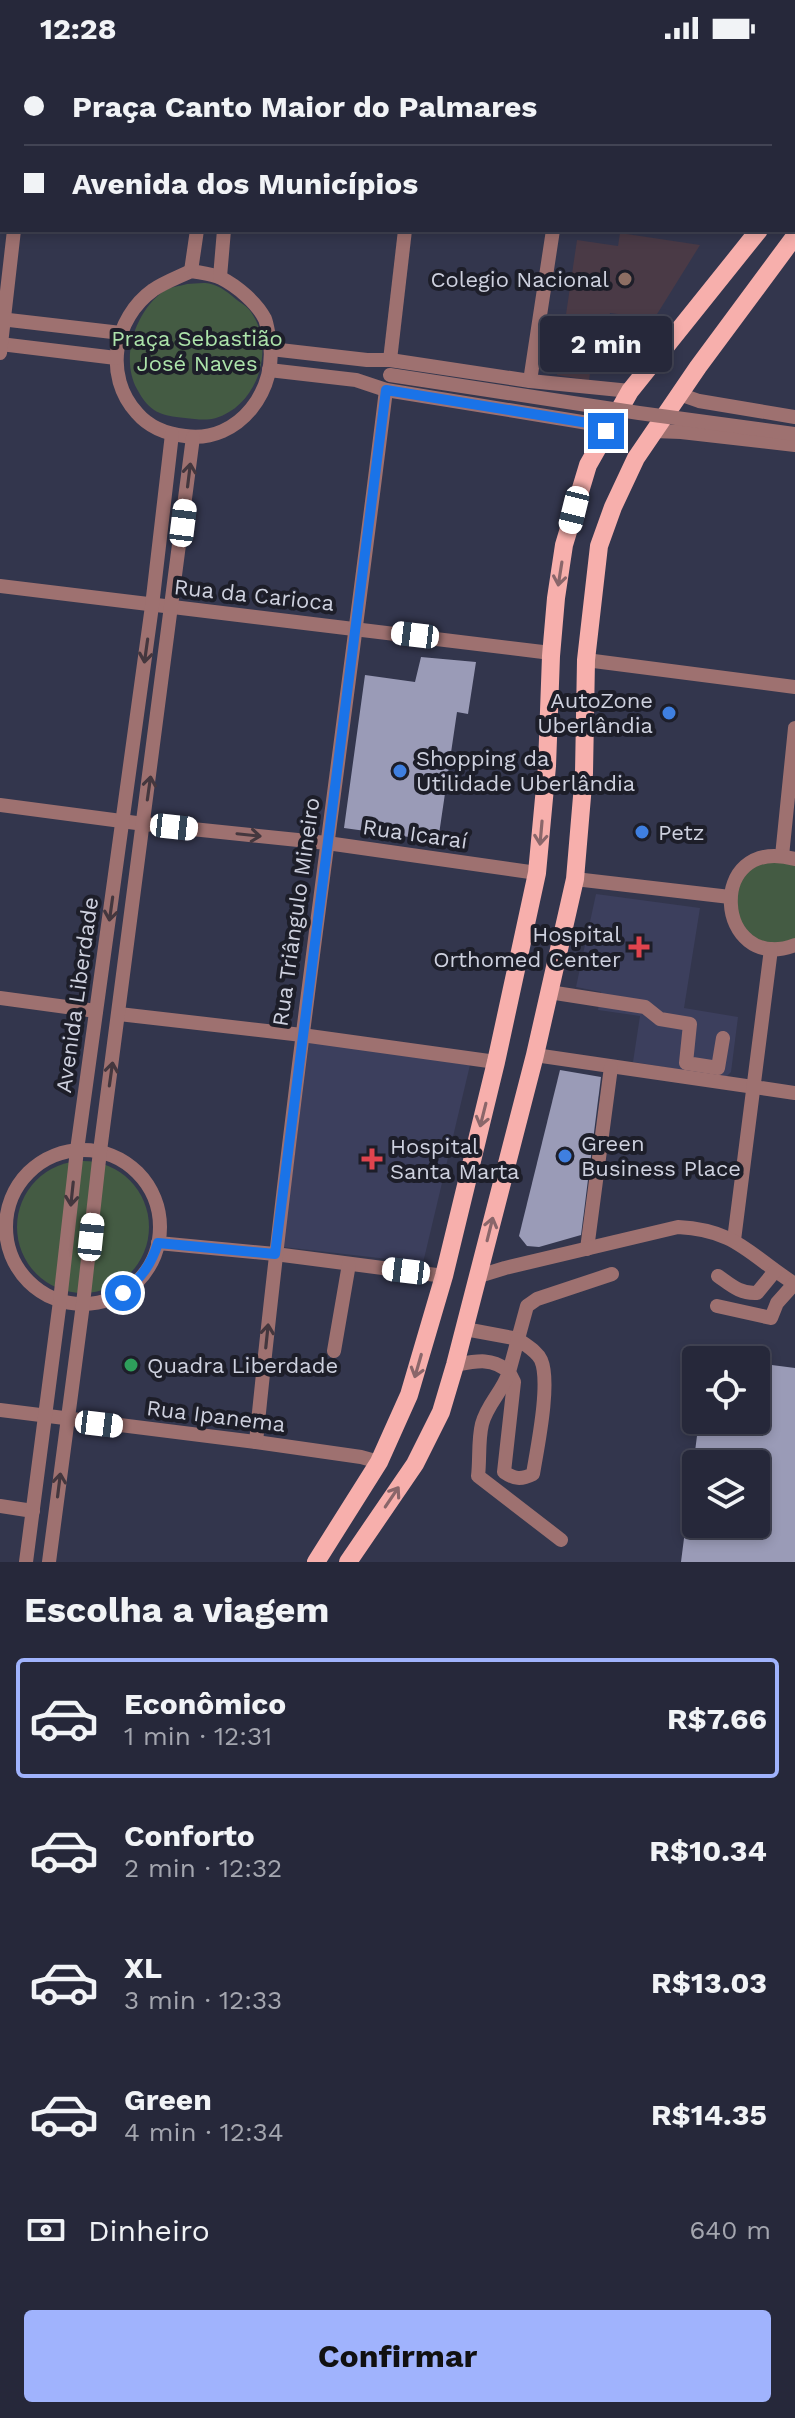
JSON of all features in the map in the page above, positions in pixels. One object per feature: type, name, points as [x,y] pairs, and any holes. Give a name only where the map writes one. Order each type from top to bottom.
[{"type":"main road","points":[[316,1562],[379,1462],[409,1395],[444,1276],[496,1062],[537,873],[547,766],[551,653],[564,545],[588,465],[630,391],[757,232]]},
{"type":"main road","points":[[348,1562],[415,1464],[441,1412],[535,1055],[575,879],[584,773],[586,660],[599,546],[636,458],[795,236]]},
{"type":"street","points":[[14,232],[0,347],[116,358]]},
{"type":"street","points":[[191,271],[197,232]]},
{"type":"street","points":[[220,277],[224,232]]},
{"type":"street","name":"Rua Triângulo Mineiro","points":[[256,1442],[275,1254],[357,628],[405,232]]},
{"type":"street","points":[[530,381],[553,232]]},
{"type":"street","points":[[191,271],[220,277],[246,296],[265,319],[271,349],[269,370],[260,398],[248,414],[232,427],[214,435],[193,437],[172,434],[153,426],[125,398],[118,378],[116,358],[121,333],[129,317],[152,291],[191,271]]},
{"type":"street","points":[[2,319],[121,333]]},
{"type":"street","points":[[271,349],[367,360],[389,375],[560,419],[588,423],[606,431]]},
{"type":"street","points":[[269,370],[356,380],[389,375],[530,381],[630,391]]},
{"type":"street","points":[[389,375],[795,434]]},
{"type":"street","points":[[560,419],[576,409],[577,393],[566,385]]},
{"type":"street","points":[[679,394],[699,401],[795,417]]},
{"type":"street","points":[[725,437],[713,429],[710,418],[713,410],[728,406]]},
{"type":"street","points":[[654,431],[795,445]]},
{"type":"street","name":"Avenida Liberdade","points":[[26,1562],[172,434]]},
{"type":"street","name":"Avenida Liberdade","points":[[49,1562],[193,437]]},
{"type":"street","name":"Rua da Carioca","points":[[0,586],[551,653]]},
{"type":"street","points":[[586,660],[795,687]]},
{"type":"street","points":[[795,728],[788,857],[767,856],[754,861],[742,870],[734,882],[730,897],[736,926],[745,937],[771,949],[795,945]]},
{"type":"street","name":"Rua Icaraí","points":[[0,805],[327,843],[537,873]]},
{"type":"street","points":[[575,879],[730,897]]},
{"type":"street","points":[[734,1240],[771,949]]},
{"type":"street","points":[[549,992],[645,1007],[660,1019],[690,1024],[686,1063],[718,1068],[723,1038]]},
{"type":"street","points":[[0,998],[96,1011]]},
{"type":"street","points":[[119,1014],[496,1062]]},
{"type":"street","points":[[535,1055],[795,1093]]},
{"type":"street","points":[[587,1249],[611,1067]]},
{"type":"street","points":[[77,1150],[100,1151],[127,1164],[148,1185],[158,1213],[158,1243],[151,1262],[139,1280],[123,1293],[104,1301],[83,1304],[60,1301],[41,1292],[25,1277],[13,1259],[3,1217],[30,1171],[52,1157],[77,1150]]},
{"type":"street","points":[[479,1276],[678,1227],[702,1228],[734,1240],[794,1284],[777,1303],[771,1318],[717,1306]]},
{"type":"street","points":[[158,1243],[275,1254],[444,1276]]},
{"type":"street","points":[[334,1351],[349,1264]]},
{"type":"street","points":[[718,1276],[740,1292],[749,1294],[757,1293],[775,1271]]},
{"type":"street","points":[[561,1540],[478,1476],[482,1424],[492,1400],[506,1383],[527,1306],[537,1299],[612,1274]]},
{"type":"street","points":[[455,1365],[482,1360],[501,1365],[509,1372],[514,1382],[504,1472],[512,1478],[524,1479],[533,1474],[541,1425],[543,1369],[540,1356],[518,1339],[465,1329]]},
{"type":"street","name":"Rua Ipanema","points":[[0,1410],[256,1442],[379,1462]]},
{"type":"street","points":[[0,1506],[33,1511]]},
{"type":"shaded area","name":"Colegio Nacional","points":[[620,233],[700,245],[654,319],[610,313],[606,342],[595,341],[589,380],[557,375],[577,240],[618,246]]},
{"type":"shaded area","name":"Hospital Orthomed Center","points":[[596,894],[700,908],[684,1008],[738,1017],[731,1072],[726,1077],[633,1062],[640,1016],[598,1010],[601,992],[576,987]]},
{"type":"shaded area","name":"Hospital Santa Marta","points":[[309,1042],[470,1065],[423,1263],[283,1247]]},
{"type":"green space","name":"Praça Sebastião José Naves","points":[[205,283],[225,290],[251,312],[262,342],[259,374],[252,388],[231,411],[212,419],[177,417],[156,411],[146,403],[132,377],[130,350],[145,310],[164,291],[187,284]]},
{"type":"green space","points":[[795,859],[795,945],[771,949],[736,926],[734,882],[754,861]]},
{"type":"green space","points":[[83,1161],[108,1166],[129,1181],[144,1202],[149,1227],[144,1252],[129,1273],[108,1288],[83,1293],[58,1288],[37,1273],[22,1252],[17,1227],[22,1202],[37,1181],[58,1166]]},
{"type":"building","name":"Shopping da Utilidade Uberlândia","points":[[421,657],[476,662],[468,714],[457,712],[438,841],[344,828],[365,675],[415,682]]},
{"type":"building","name":"Green Business Place","points":[[560,1070],[601,1077],[581,1235],[539,1247],[527,1246],[519,1236]]},
{"type":"building","points":[[770,1365],[795,1368],[795,1562],[681,1562],[684,1538],[770,1538],[770,1450],[695,1450],[697,1434],[770,1434]]},
{"type":"place","name":"Colegio Nacional","points":[[625,279]]},
{"type":"place","name":"AutoZone Uberlândia","points":[[669,713]]},
{"type":"place","name":"Shopping da Utilidade Uberlândia","points":[[400,771]]},
{"type":"place","name":"Petz","points":[[642,832]]},
{"type":"place","name":"Hospital Orthomed Center","points":[[639,947]]},
{"type":"place","name":"Green Business Place","points":[[565,1156]]},
{"type":"place","name":"Hospital Santa Marta","points":[[372,1159]]},
{"type":"place","name":"Quadra Liberdade","points":[[131,1365]]},
{"type":"route","points":[[123,1293],[139,1280],[151,1262],[158,1243],[275,1254],[386,390],[588,423],[606,431]]}]
